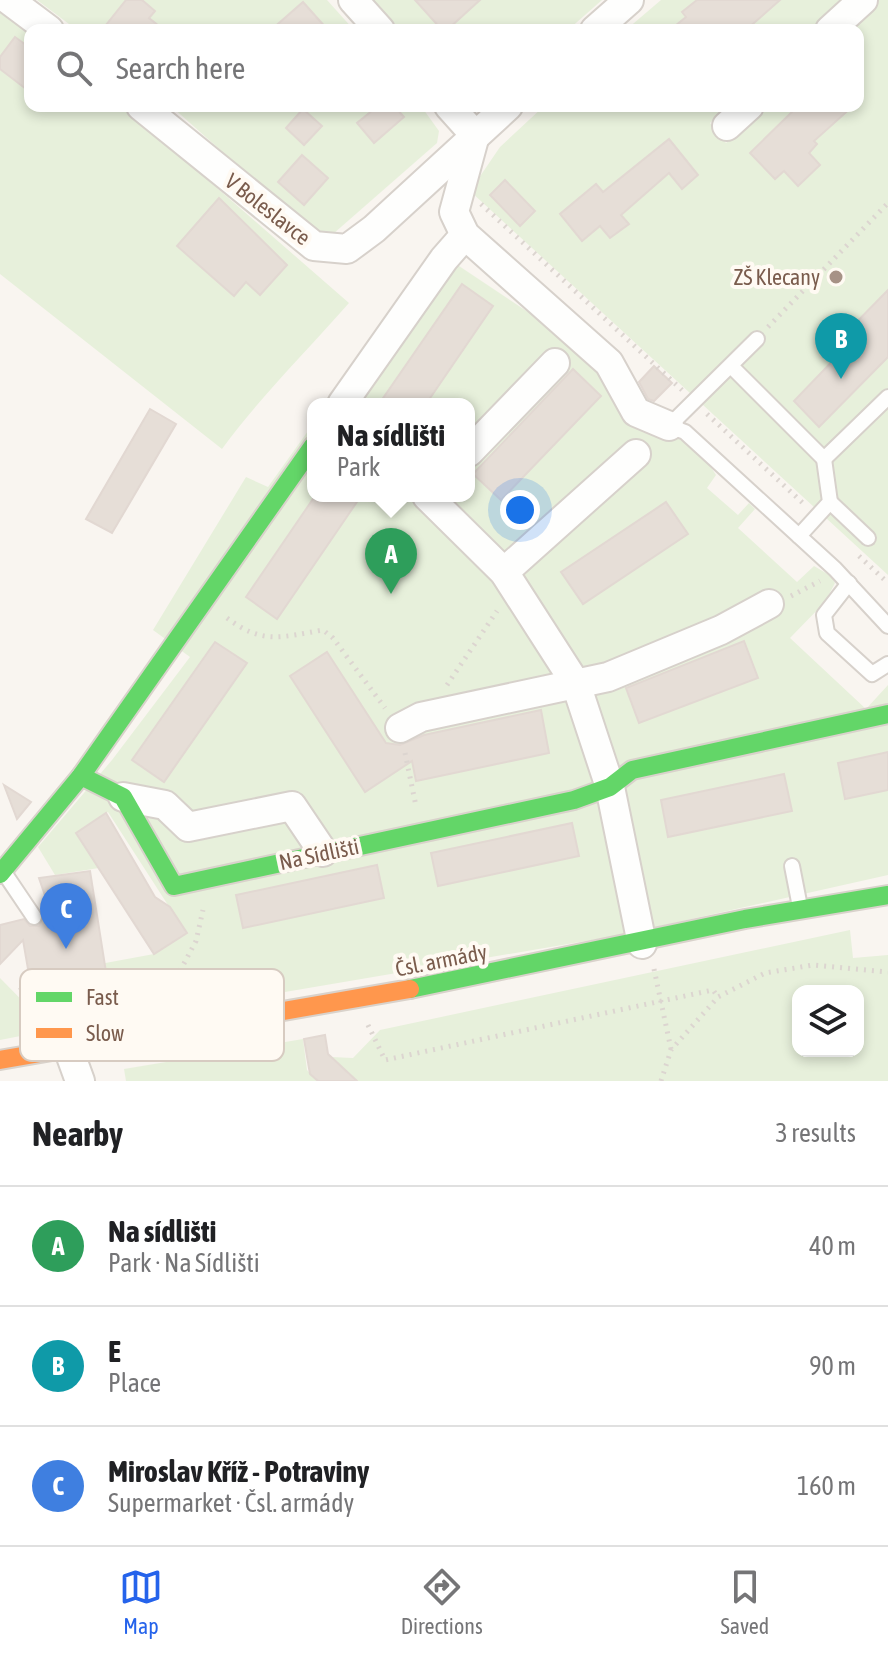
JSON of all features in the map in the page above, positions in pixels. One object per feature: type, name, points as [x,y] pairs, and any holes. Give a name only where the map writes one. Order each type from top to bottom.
[{"type":"street","points":[[9,0],[41,24]]},
{"type":"street","points":[[353,0],[375,24]]},
{"type":"street","points":[[602,24],[629,0]]},
{"type":"street","points":[[837,24],[863,0]]},
{"type":"street","name":"V Boleslavce","points":[[148,112],[314,246],[347,249],[374,229],[501,112]]},
{"type":"street","points":[[454,112],[475,135],[454,212],[465,235],[609,363],[636,412],[669,426]]},
{"type":"street","points":[[727,126],[742,112]]},
{"type":"street","points":[[346,398],[444,259],[465,235]]},
{"type":"street","points":[[475,446],[555,363]]},
{"type":"street","points":[[508,579],[636,454]]},
{"type":"street","points":[[1,872],[81,776],[307,455]]},
{"type":"street","points":[[433,502],[508,579],[576,684],[610,787],[647,951]]},
{"type":"street","points":[[410,722],[622,671],[721,630],[769,604]]},
{"type":"street","name":"Na Sídlišti","points":[[123,797],[174,886],[528,810],[610,787],[632,770],[888,714]]},
{"type":"street","points":[[81,776],[123,797],[165,805],[188,827],[292,806],[323,852]]},
{"type":"street","name":"Čsl. armády","points":[[284,1012],[647,951],[800,908],[888,895]]},
{"type":"street","name":"Čsl. armády","points":[[0,1060],[20,1056]]},
{"type":"street","points":[[73,1061],[80,1081]]},
{"type":"lane","points":[[757,339],[669,426],[685,432],[799,536],[849,583],[888,626]]},
{"type":"lane","points":[[731,366],[824,459],[830,502],[868,538]]},
{"type":"lane","points":[[824,459],[888,397]]},
{"type":"lane","points":[[799,536],[830,502]]},
{"type":"lane","points":[[849,583],[824,615],[827,633],[872,674],[888,664]]},
{"type":"lane","points":[[792,866],[800,908]]},
{"type":"lane","points":[[1,872],[34,917]]},
{"type":"path","points":[[460,185],[817,517]]},
{"type":"path","points":[[757,339],[888,203]]},
{"type":"path","points":[[769,604],[808,590],[854,550],[888,583]]},
{"type":"path","points":[[410,722],[452,679],[508,579]]},
{"type":"path","points":[[223,615],[246,632],[266,639],[323,630],[355,668]]},
{"type":"path","points":[[181,969],[196,941],[210,878]]},
{"type":"path","points":[[647,951],[671,1050]]},
{"type":"path","points":[[661,1081],[671,1050],[718,997],[765,973],[813,965],[888,972]]},
{"type":"path","points":[[364,1016],[385,1060],[713,990],[718,997]]},
{"type":"green space","points":[[37,0],[327,0],[349,24],[69,24]]},
{"type":"green space","points":[[372,0],[602,0],[575,24],[395,24]]},
{"type":"green space","points":[[661,0],[842,0],[816,24],[633,24]]},
{"type":"green space","points":[[879,0],[888,0],[888,575],[470,191],[500,147],[538,112],[722,112],[710,123],[726,143],[760,112],[864,112],[864,24],[853,24]]},
{"type":"green space","points":[[0,10],[24,29],[24,112],[130,112],[349,303],[222,449],[0,274]]},
{"type":"green space","points":[[178,112],[425,112],[439,131],[437,143],[333,234],[317,233]]},
{"type":"green space","points":[[435,250],[534,316],[672,436],[697,452],[716,475],[707,488],[738,515],[749,503],[755,509],[738,528],[797,582],[814,566],[831,576],[835,583],[825,602],[790,638],[866,709],[888,685],[888,875],[615,936],[284,992],[284,969],[101,969],[100,964],[154,954],[186,933],[108,812],[76,833],[99,868],[55,875],[38,847],[112,760],[190,657],[153,630],[246,477],[268,487],[307,432],[307,502],[475,502],[475,398],[331,398]]},
{"type":"green space","points":[[850,930],[853,958],[888,955],[888,1081],[357,1081],[331,1057],[353,1058],[380,1030]]},
{"type":"green space","points":[[0,978],[20,998],[20,1036],[0,1040]]},
{"type":"green space","points":[[303,1039],[307,1070],[318,1081],[126,1081],[124,1069],[172,1061],[284,1061],[284,1042]]},
{"type":"building","points":[[126,0],[142,0],[155,11],[149,18],[156,24],[107,24]]},
{"type":"building","points":[[415,0],[480,0],[454,24],[437,24]]},
{"type":"building","points":[[697,0],[780,0],[753,24],[677,24],[686,17],[682,12]]},
{"type":"building","points":[[303,2],[323,24],[278,24]]},
{"type":"building","points":[[15,37],[24,44],[24,87],[0,69],[0,57]]},
{"type":"building","points":[[300,112],[306,112],[322,126],[304,145],[286,128]]},
{"type":"building","points":[[371,112],[399,112],[404,117],[374,143],[357,123]]},
{"type":"building","points":[[792,112],[846,112],[814,141],[817,144],[809,153],[820,165],[798,186],[784,171],[775,179],[750,153]]},
{"type":"building","points":[[669,139],[698,175],[682,189],[669,173],[621,215],[629,224],[610,238],[600,226],[582,241],[560,214],[596,184],[603,192]]},
{"type":"building","points":[[302,155],[328,178],[304,205],[278,182]]},
{"type":"building","points":[[505,180],[535,211],[520,226],[490,195]]},
{"type":"building","points":[[219,198],[287,265],[260,295],[246,282],[234,296],[177,246]]},
{"type":"building","points":[[462,284],[493,306],[430,398],[383,398]]},
{"type":"building","points":[[888,290],[888,357],[819,427],[794,401],[846,347],[839,340]]},
{"type":"building","points":[[654,366],[672,383],[654,401],[648,399],[639,382]]},
{"type":"building","points":[[573,369],[601,396],[501,500],[475,476],[475,472]]},
{"type":"building","points":[[150,409],[176,424],[112,533],[86,519]]},
{"type":"building","points":[[311,502],[357,502],[277,619],[246,597]]},
{"type":"building","points":[[666,502],[688,534],[583,604],[561,572]]},
{"type":"building","points":[[744,641],[758,678],[639,723],[626,688]]},
{"type":"building","points":[[215,642],[247,663],[164,782],[132,760]]},
{"type":"building","points":[[327,652],[386,743],[400,745],[424,735],[541,710],[549,753],[416,781],[412,761],[365,792],[290,676]]},
{"type":"building","points":[[888,752],[888,790],[845,799],[838,763]]},
{"type":"building","points":[[784,774],[792,811],[668,837],[661,800]]},
{"type":"building","points":[[4,785],[31,802],[17,819]]},
{"type":"building","points":[[106,813],[155,897],[170,907],[187,933],[154,954],[76,833]]},
{"type":"building","points":[[572,823],[579,856],[438,886],[431,853]]},
{"type":"building","points":[[377,865],[384,898],[243,928],[236,895]]},
{"type":"building","points":[[90,871],[106,969],[28,969],[23,940],[0,964],[0,925],[24,919],[30,926],[39,926],[44,915],[51,913],[39,878]]},
{"type":"building","points":[[325,1035],[328,1054],[357,1081],[318,1081],[310,1074],[304,1039]]},
{"type":"traffic: fast","points":[[0,874],[81,776],[307,455]]},
{"type":"traffic: fast","points":[[81,776],[123,797],[174,886],[574,800],[610,787],[632,770],[888,714]]},
{"type":"traffic: fast","points":[[410,989],[745,919],[888,895]]},
{"type":"traffic: slow","points":[[284,1011],[410,989]]},
{"type":"traffic: slow","points":[[0,1060],[20,1057]]},
{"type":"place","name":"ZŠ Klecany","points":[[836,277]]},
{"type":"place","name":"E","points":[[841,379]]},
{"type":"place","name":"Na sídlišti","points":[[391,594]]},
{"type":"place","name":"Miroslav Kříž - Potraviny","points":[[66,949]]}]
